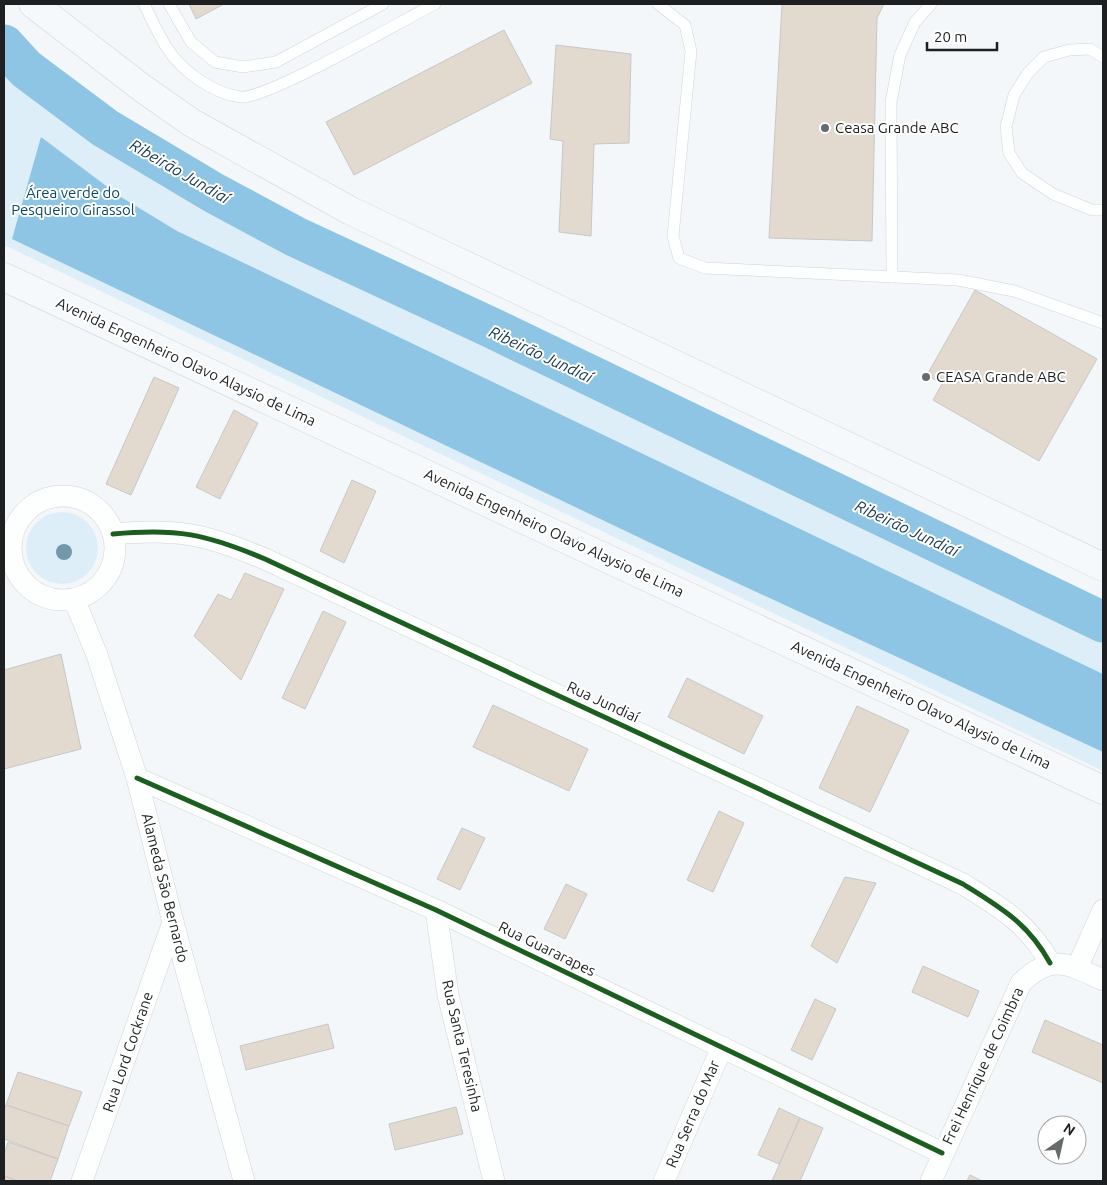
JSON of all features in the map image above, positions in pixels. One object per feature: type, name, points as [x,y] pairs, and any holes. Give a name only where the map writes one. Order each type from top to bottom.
[{"type":"main road","points":[[32,4],[142,88],[192,123],[351,211],[1103,567]]},
{"type":"main road","name":"Avenida Engenheiro Olavo Alaysio de Lima","points":[[4,278],[1103,790]]},
{"type":"street","points":[[58,495],[86,501],[108,520],[113,534],[115,551],[112,568],[103,582],[90,593],[74,599],[58,600],[42,596],[18,576],[11,553],[9,527],[30,506],[43,499],[58,495]]},
{"type":"street","name":"Rua Jundiaí","points":[[113,534],[150,530],[193,533],[228,544],[264,559],[963,884],[1016,918],[1031,933],[1050,963]]},
{"type":"street","name":"Alameda São Bernardo","points":[[74,599],[97,655],[137,778],[173,922],[244,1181]]},
{"type":"street","name":"Rua Guararapes","points":[[137,778],[436,910],[942,1153]]},
{"type":"street","name":"Rua Santa Teresinha","points":[[436,910],[448,995],[494,1181]]},
{"type":"street","points":[[1077,968],[1103,910]]},
{"type":"street","name":"Rua Lord Cockrane","points":[[82,1181],[173,922]]},
{"type":"street","points":[[1050,963],[1062,963],[1103,980]]},
{"type":"street","name":"Frei Henrique de Coimbra","points":[[931,1181],[942,1153],[1021,983],[1034,970],[1050,963]]},
{"type":"street","name":"Rua Serra do Mar","points":[[664,1181],[722,1047]]},
{"type":"lane","points":[[144,4],[167,49],[193,75],[216,90],[242,97],[280,85],[435,4]]},
{"type":"lane","points":[[169,4],[191,42],[215,62],[243,67],[276,62],[383,4]]},
{"type":"lane","points":[[658,4],[685,26],[691,51],[674,236],[679,258],[705,268],[958,280],[1014,291],[1103,323]]},
{"type":"lane","points":[[892,277],[891,102],[900,55],[915,22],[931,4]]},
{"type":"lane","points":[[1103,57],[1090,49],[1069,50],[1044,57],[1028,73],[1014,95],[1006,127],[1009,153],[1022,173],[1053,194],[1092,210],[1103,210]]},
{"type":"green space","name":"Área verde do Pesqueiro Girassol","points":[[4,68],[189,197],[1103,637],[1103,771],[4,245]]},
{"type":"green space","points":[[62,512],[82,518],[92,528],[98,548],[92,568],[82,578],[62,584],[42,578],[32,568],[26,548],[32,528],[42,518]]},
{"type":"water","name":"Área verde do Pesqueiro Girassol","points":[[41,137],[121,197],[177,231],[1103,674],[1103,752],[657,546],[12,239]]},
{"type":"building","points":[[189,4],[224,4],[196,19]]},
{"type":"building","name":"Ceasa Grande ABC","points":[[782,4],[884,4],[877,18],[872,241],[769,238]]},
{"type":"building","points":[[504,30],[532,83],[354,175],[326,122]]},
{"type":"building","points":[[556,45],[631,54],[629,143],[594,144],[591,236],[559,232],[563,141],[550,139]]},
{"type":"building","points":[[975,290],[1097,359],[1039,461],[933,400],[942,384],[927,375]]},
{"type":"building","points":[[154,377],[179,388],[131,495],[106,484]]},
{"type":"building","points":[[234,410],[258,423],[220,499],[196,487]]},
{"type":"building","points":[[352,480],[376,491],[344,563],[320,551]]},
{"type":"building","points":[[245,573],[284,589],[241,680],[194,636],[218,594],[231,600]]},
{"type":"building","points":[[323,611],[346,622],[305,709],[282,698]]},
{"type":"building","points":[[61,654],[81,749],[4,769],[4,670]]},
{"type":"building","points":[[687,678],[763,716],[744,754],[668,717]]},
{"type":"building","points":[[493,705],[588,749],[569,791],[473,747]]},
{"type":"building","points":[[857,706],[909,730],[870,812],[819,788]]},
{"type":"building","points":[[719,811],[744,823],[713,892],[687,880]]},
{"type":"building","points":[[462,828],[485,838],[460,890],[437,879]]},
{"type":"building","points":[[845,877],[876,883],[837,963],[811,946]]},
{"type":"building","points":[[566,884],[587,894],[565,939],[544,929]]},
{"type":"building","points":[[923,966],[979,991],[968,1017],[912,992]]},
{"type":"building","points":[[815,999],[836,1009],[812,1060],[791,1050]]},
{"type":"building","points":[[1045,1020],[1103,1045],[1103,1083],[1032,1052]]},
{"type":"building","points":[[328,1024],[334,1048],[246,1070],[240,1046]]},
{"type":"building","points":[[18,1072],[82,1092],[69,1126],[6,1105]]},
{"type":"building","points":[[6,1105],[69,1126],[58,1159],[4,1139],[4,1111]]},
{"type":"building","points":[[456,1107],[463,1134],[395,1150],[389,1124]]},
{"type":"building","points":[[779,1108],[800,1118],[779,1164],[758,1155]]},
{"type":"building","points":[[800,1118],[823,1128],[800,1181],[772,1181]]},
{"type":"building","points":[[8,1142],[58,1159],[50,1181],[17,1181],[4,1176],[4,1155]]},
{"type":"building","points":[[970,1175],[982,1181],[967,1181]]},
{"type":"building","points":[[4,1176],[17,1181],[4,1181]]},
{"type":"waterway","name":"Ribeirão Jundiaí","points":[[4,45],[26,69],[105,128],[214,193],[296,237],[492,328],[1103,622]]},
{"type":"cycle path","points":[[113,534],[155,532],[191,535],[225,544],[265,559],[963,884],[989,900],[1023,926],[1050,963]]},
{"type":"cycle path","points":[[137,778],[436,910],[942,1153]]},
{"type":"place","name":"Ceasa Grande ABC","points":[[825,128]]},
{"type":"place","name":"CEASA Grande ABC","points":[[926,377]]}]
